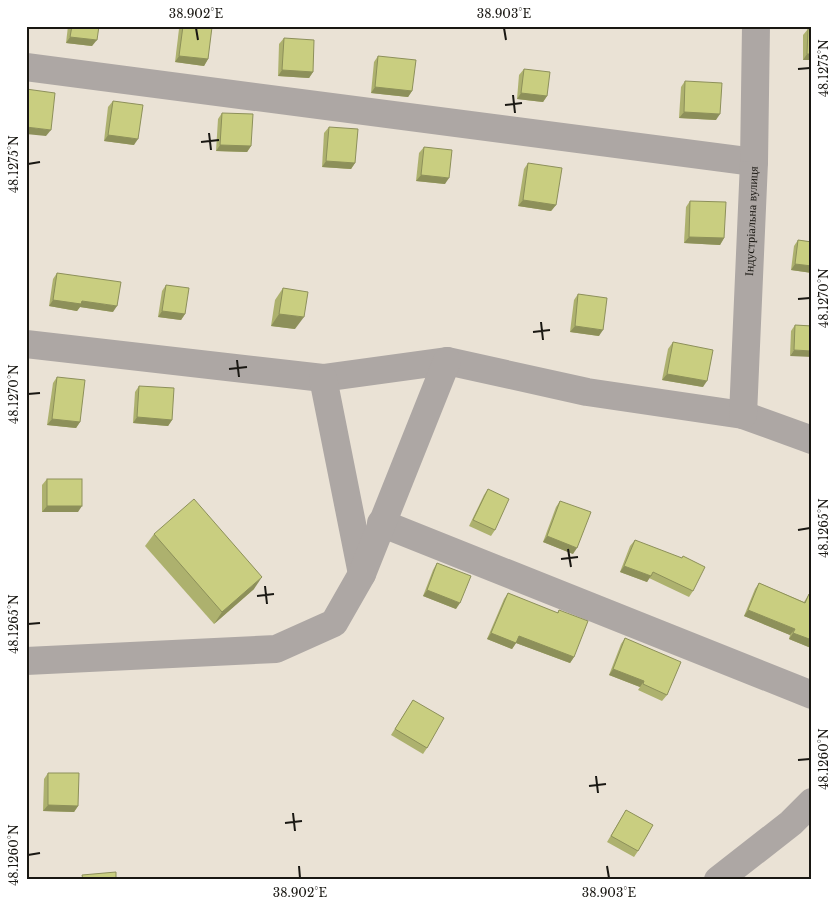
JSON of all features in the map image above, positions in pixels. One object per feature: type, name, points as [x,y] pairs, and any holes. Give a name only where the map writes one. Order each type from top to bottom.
[{"type":"street","name":"Індустріальна вулиця","points":[[743,415],[754,162],[756,26]]},
{"type":"street","points":[[26,66],[754,162]]},
{"type":"street","points":[[26,344],[323,378],[447,361],[586,392],[743,415],[812,440]]},
{"type":"street","points":[[26,661],[276,649],[334,623],[362,574],[447,361]]},
{"type":"street","points":[[323,378],[362,574]]},
{"type":"street","points":[[381,523],[812,695]]},
{"type":"street","points":[[718,880],[791,823],[812,802]]},
{"type":"building","points":[[72,26],[99,26],[97,40],[70,37]]},
{"type":"building","points":[[183,26],[212,27],[208,59],[179,56]]},
{"type":"building","points":[[808,29],[812,29],[812,54],[807,54]]},
{"type":"building","points":[[284,38],[314,40],[313,72],[282,70]]},
{"type":"building","points":[[378,56],[416,60],[412,91],[375,87]]},
{"type":"building","points":[[524,69],[550,72],[547,96],[521,93]]},
{"type":"building","points":[[685,81],[722,83],[720,114],[684,112]]},
{"type":"building","points":[[26,89],[55,93],[51,130],[26,127]]},
{"type":"building","points":[[113,101],[143,105],[138,139],[108,135]]},
{"type":"building","points":[[222,113],[253,114],[251,146],[220,145]]},
{"type":"building","points":[[329,127],[358,129],[355,163],[326,161]]},
{"type":"building","points":[[424,147],[452,150],[449,178],[421,175]]},
{"type":"building","points":[[528,163],[562,168],[556,205],[523,200]]},
{"type":"building","points":[[690,201],[726,202],[724,238],[689,237]]},
{"type":"building","points":[[798,240],[812,242],[812,266],[795,264]]},
{"type":"building","points":[[57,273],[121,282],[117,306],[82,301],[81,304],[53,300]]},
{"type":"building","points":[[166,285],[189,288],[185,314],[162,311]]},
{"type":"building","points":[[283,288],[308,292],[304,317],[279,314]]},
{"type":"building","points":[[578,294],[607,298],[603,330],[575,326]]},
{"type":"building","points":[[795,325],[812,326],[812,351],[794,350]]},
{"type":"building","points":[[673,342],[713,350],[707,381],[667,374]]},
{"type":"building","points":[[57,377],[85,380],[80,422],[52,419]]},
{"type":"building","points":[[139,386],[174,388],[172,420],[137,417]]},
{"type":"building","points":[[47,479],[82,479],[82,506],[47,506]]},
{"type":"building","points":[[488,489],[509,499],[495,530],[473,520]]},
{"type":"building","points":[[194,499],[262,577],[222,612],[154,534]]},
{"type":"building","points":[[560,501],[591,512],[577,548],[547,536]]},
{"type":"building","points":[[635,540],[682,558],[683,556],[705,567],[693,591],[653,572],[651,576],[624,566]]},
{"type":"building","points":[[437,563],[471,576],[460,603],[427,590]]},
{"type":"building","points":[[759,583],[805,603],[809,594],[812,596],[812,640],[793,633],[795,629],[748,610]]},
{"type":"building","points":[[508,593],[558,613],[559,610],[588,621],[574,657],[519,636],[516,643],[491,633]]},
{"type":"building","points":[[625,638],[681,662],[667,695],[643,684],[644,681],[613,669]]},
{"type":"building","points":[[413,700],[444,718],[427,748],[395,729]]},
{"type":"building","points":[[48,773],[79,773],[78,806],[48,805]]},
{"type":"building","points":[[626,810],[653,825],[638,851],[611,836]]},
{"type":"building","points":[[116,872],[116,880],[83,880],[82,875]]}]
